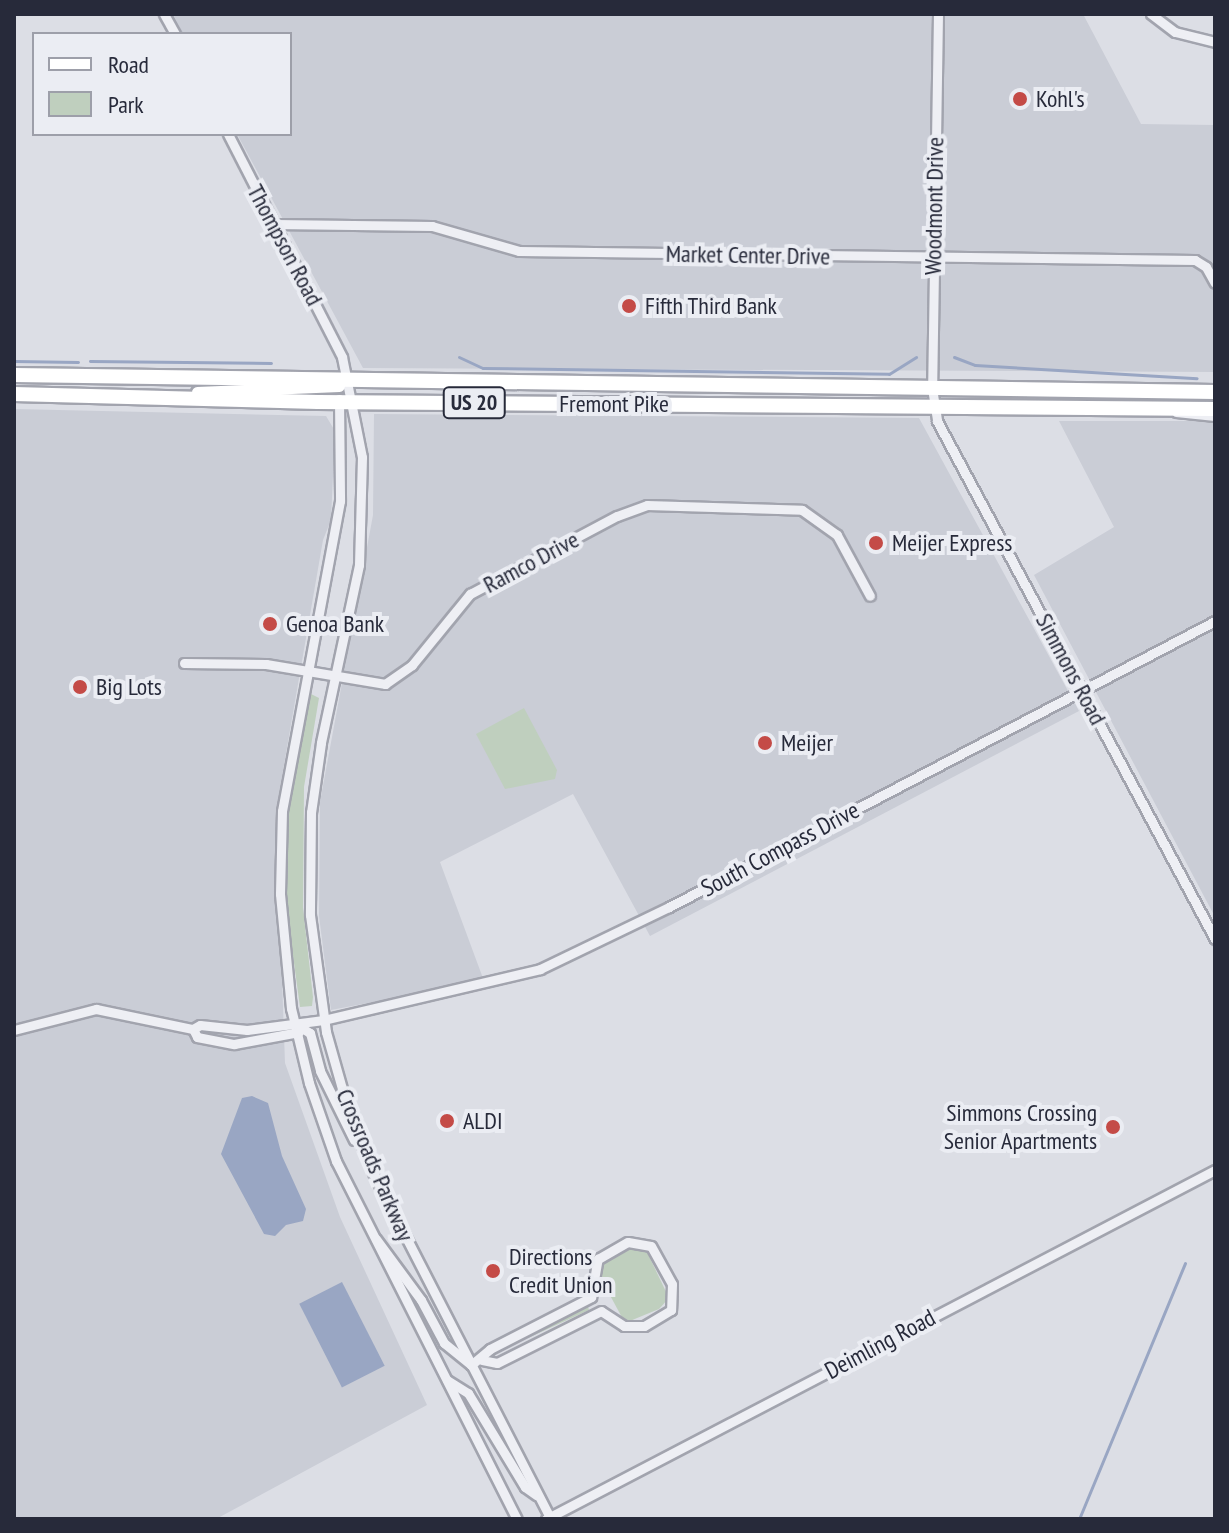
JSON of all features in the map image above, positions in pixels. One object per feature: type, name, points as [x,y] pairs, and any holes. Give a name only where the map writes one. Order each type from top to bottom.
[{"type":"highway","name":"Fremont Pike","points":[[14,375],[933,397],[1215,409]]},
{"type":"highway","name":"Fremont Pike","points":[[14,394],[346,402],[704,405],[1215,392]]},
{"type":"main road","points":[[141,397],[170,391],[342,382]]},
{"type":"street","points":[[164,14],[174,32]]},
{"type":"street","name":"Woodmont Drive","points":[[933,397],[938,14]]},
{"type":"street","points":[[1151,14],[1175,32],[1215,42]]},
{"type":"street","name":"Thompson Road","points":[[229,136],[342,357],[346,402]]},
{"type":"street","name":"Market Center Drive","points":[[274,224],[432,226],[519,251],[1195,260],[1206,267],[1215,283]]},
{"type":"street","name":"Simmons Road","points":[[933,397],[966,481],[1083,690],[1215,939]]},
{"type":"street","name":"Crossroads Parkway","points":[[346,402],[340,501],[286,773],[280,856],[282,932],[294,1023],[300,1032],[322,1125],[371,1234],[517,1519]]},
{"type":"street","name":"Crossroads Parkway","points":[[346,402],[363,471],[363,536],[316,774],[309,851],[310,915],[323,1020],[348,1110],[374,1175],[549,1518]]},
{"type":"street","points":[[1169,408],[1186,416],[1215,416]]},
{"type":"street","name":"Ramco Drive","points":[[184,663],[266,664],[376,686],[394,680],[436,639],[470,594],[617,516],[647,505],[802,510],[837,535],[870,596]]},
{"type":"street","name":"South Compass Drive","points":[[14,1030],[96,1009],[193,1029],[200,1025],[247,1030],[323,1020],[511,978],[570,957],[1215,621]]},
{"type":"street","name":"South Compass Drive","points":[[193,1029],[197,1037],[234,1044],[300,1032],[323,1020]]},
{"type":"street","points":[[300,1032],[374,1175]]},
{"type":"street","name":"Deimling Road","points":[[549,1518],[1215,1170]]},
{"type":"street","points":[[371,1234],[421,1300],[444,1343],[471,1365],[482,1360],[490,1349],[591,1297],[598,1259],[628,1242],[651,1246],[672,1284],[671,1310],[644,1326],[624,1326],[601,1311],[497,1363],[482,1360]]},
{"type":"street","points":[[520,1335],[526,1348]]},
{"type":"street","points":[[445,1379],[468,1393],[525,1487],[539,1497]]},
{"type":"shaded area","points":[[173,14],[1083,14],[1141,124],[1215,125],[1215,372],[363,368],[238,136],[292,136],[292,32],[182,32]]},
{"type":"shaded area","points":[[14,409],[326,416],[335,431],[331,520],[323,540],[276,811],[285,1063],[340,1217],[427,1405],[216,1519],[14,1519]]},
{"type":"shaded area","points":[[374,414],[919,418],[1079,711],[650,936],[573,794],[440,862],[484,981],[331,1010],[319,916],[320,802],[373,515]]},
{"type":"shaded area","points":[[1059,421],[1215,421],[1215,917],[1034,575],[1114,527]]},
{"type":"green space","points":[[311,694],[319,698],[304,787],[303,908],[313,997],[312,1006],[300,1007],[285,897],[287,812]]},
{"type":"green space","points":[[524,708],[557,770],[555,779],[505,789],[476,734]]},
{"type":"green space","points":[[632,1245],[647,1252],[669,1298],[659,1309],[625,1323],[599,1275],[604,1259]]},
{"type":"green space","points":[[587,1303],[589,1310],[528,1338],[528,1334]]},
{"type":"water","points":[[252,1096],[268,1103],[282,1156],[306,1209],[303,1221],[286,1225],[275,1236],[264,1234],[221,1154],[242,1098]]},
{"type":"water","points":[[342,1282],[385,1366],[342,1388],[299,1304]]},
{"type":"waterway","points":[[459,357],[483,368],[889,374],[916,357]]},
{"type":"waterway","points":[[954,357],[975,365],[1197,378]]},
{"type":"waterway","points":[[14,361],[78,362]]},
{"type":"waterway","points":[[90,361],[271,363]]},
{"type":"waterway","points":[[1079,1519],[1185,1263]]},
{"type":"place","name":"Kohl's","points":[[1020,99]]},
{"type":"place","name":"Fifth Third Bank","points":[[629,306]]},
{"type":"place","name":"Meijer Express","points":[[876,543]]},
{"type":"place","name":"Genoa Bank","points":[[270,624]]},
{"type":"place","name":"Big Lots","points":[[80,687]]},
{"type":"place","name":"Meijer","points":[[765,743]]},
{"type":"place","name":"ALDI","points":[[447,1121]]},
{"type":"place","name":"Simmons Crossing Senior Apartments","points":[[1113,1127]]},
{"type":"place","name":"Directions Credit Union","points":[[493,1271]]}]
